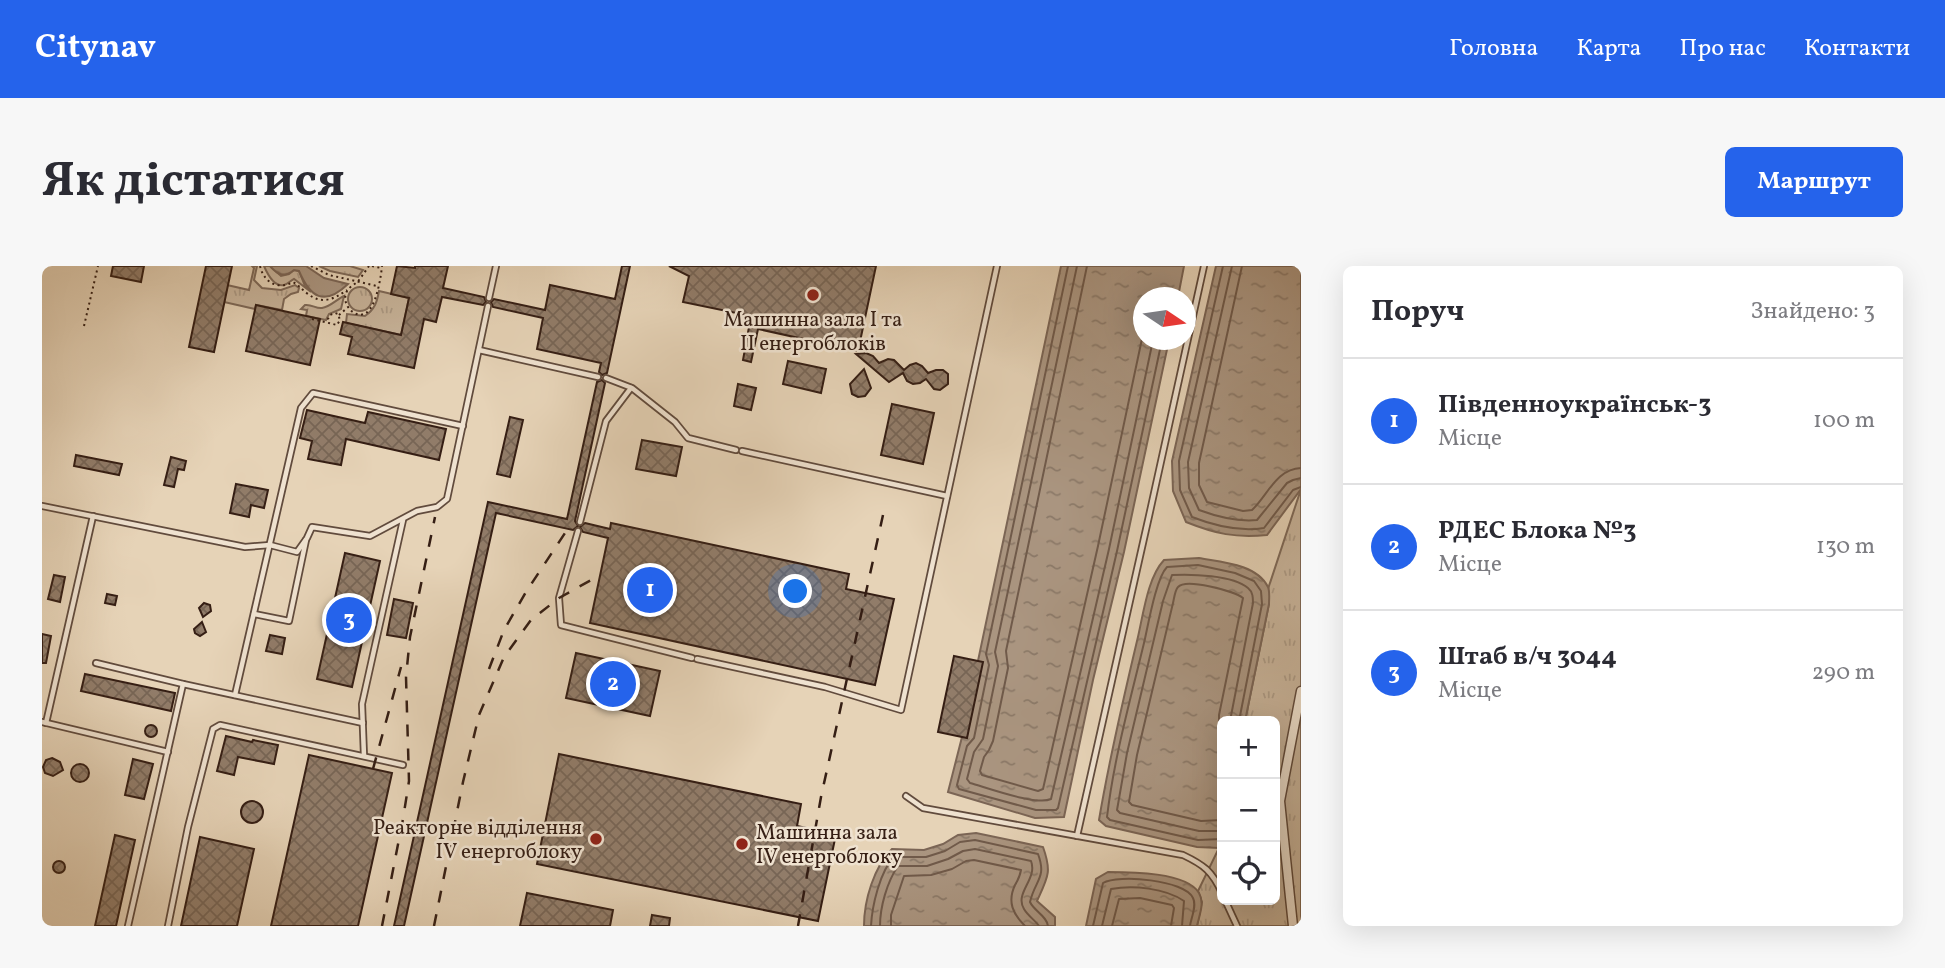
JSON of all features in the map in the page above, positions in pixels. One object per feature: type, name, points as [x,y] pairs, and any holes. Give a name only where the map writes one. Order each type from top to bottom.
[{"type":"street","points":[[1293,926],[1280,801],[1301,691]]},
{"type":"lane","points":[[489,298],[496,266]]},
{"type":"lane","points":[[578,531],[559,598],[561,625],[695,659],[825,687],[901,710],[997,266]]},
{"type":"lane","points":[[1077,836],[1204,266]]},
{"type":"lane","points":[[42,506],[245,547],[270,545],[297,552],[312,527],[370,536],[417,511],[437,507],[447,499],[488,306]]},
{"type":"lane","points":[[479,351],[598,377]]},
{"type":"lane","points":[[607,378],[632,388],[675,422],[688,438],[736,450]]},
{"type":"lane","points":[[580,522],[606,421],[632,388]]},
{"type":"lane","points":[[235,695],[301,408],[313,393],[463,426]]},
{"type":"lane","points":[[742,451],[947,496]]},
{"type":"lane","points":[[93,516],[44,722],[168,752]]},
{"type":"lane","points":[[365,756],[362,704],[403,519]]},
{"type":"lane","points":[[254,614],[289,621],[307,538]]},
{"type":"lane","points":[[96,663],[363,723]]},
{"type":"lane","points":[[128,926],[183,684]]},
{"type":"lane","points":[[169,926],[188,827],[213,729],[220,726],[403,765]]},
{"type":"lane","points":[[906,796],[923,808],[1183,855],[1204,865],[1217,883]]},
{"type":"lane","points":[[1227,905],[1237,926]]},
{"type":"path","points":[[84,326],[98,266]]},
{"type":"path","points":[[260,266],[262,272],[274,284],[284,287],[293,282],[320,301],[328,300],[348,289],[370,266],[382,267],[371,308],[365,314],[358,314],[348,308],[348,289]]},
{"type":"path","points":[[311,266],[328,275],[378,286]]},
{"type":"path","points":[[339,315],[348,308]]},
{"type":"path","points":[[329,323],[330,315],[339,315]]},
{"type":"path","points":[[312,319],[337,325],[339,315]]},
{"type":"green space","points":[[252,266],[257,266],[254,280],[262,288],[281,290],[295,285],[299,288],[298,292],[284,299],[282,310],[256,305],[255,309],[224,302],[227,285],[249,290],[254,268]]},
{"type":"green space","points":[[264,266],[270,266],[281,276],[294,270],[299,271],[305,286],[311,292],[294,279],[284,285],[277,284]]},
{"type":"green space","points":[[319,266],[350,266],[363,270],[358,277]]},
{"type":"green space","points":[[360,287],[369,290],[372,299],[369,308],[360,311],[351,308],[348,299],[351,290]]},
{"type":"green space","points":[[379,291],[409,298],[401,335],[346,323],[347,314],[365,316],[375,305]]},
{"type":"green space","points":[[344,296],[341,309],[329,314],[326,320],[306,316],[307,310],[301,309],[305,305],[325,307]]},
{"type":"green space","points":[[1301,489],[1301,926],[1197,926],[1202,902],[1198,891],[1217,852],[1217,905],[1280,905],[1280,716],[1246,716],[1269,604],[1268,589]]},
{"type":"water","points":[[270,266],[306,266],[324,278],[348,284],[332,295],[319,296],[308,287],[299,271],[281,274]]},
{"type":"water","points":[[1061,266],[1184,266],[1180,287],[1133,287],[1133,350],[1167,350],[1064,817],[1035,818],[948,792],[962,737]]},
{"type":"water","points":[[1216,266],[1301,266],[1301,489],[1267,535],[1226,534],[1186,522],[1173,491],[1172,461]]},
{"type":"water","points":[[1199,558],[1228,563],[1256,573],[1268,587],[1269,604],[1246,716],[1217,716],[1217,848],[1197,847],[1106,826],[1099,820],[1146,598],[1153,577],[1164,560]]},
{"type":"water","points":[[976,833],[1043,847],[1048,874],[1037,901],[1055,917],[1055,926],[864,926],[871,884],[892,849],[924,850],[943,844],[958,835]]},
{"type":"water","points":[[1108,872],[1171,877],[1193,886],[1201,901],[1197,926],[1086,926],[1096,879]]},
{"type":"building","points":[[113,266],[144,266],[141,282],[111,276]]},
{"type":"building","points":[[206,266],[232,266],[214,352],[189,347]]},
{"type":"building","points":[[397,266],[448,266],[443,288],[484,297],[486,302],[483,305],[442,297],[436,322],[424,319],[414,368],[348,354],[352,337],[340,334],[343,322],[401,335],[409,298],[391,294]]},
{"type":"building","points":[[622,266],[630,266],[607,373],[602,375],[599,372],[601,363],[537,349],[543,318],[493,307],[491,302],[494,299],[545,310],[550,285],[615,299]]},
{"type":"building","name":"Машинна зала I та II енергоблоків","points":[[669,266],[876,266],[858,351],[758,329],[751,362],[743,360],[751,316],[683,302],[689,276]]},
{"type":"building","points":[[256,305],[320,319],[310,365],[246,351]]},
{"type":"building","points":[[866,353],[879,363],[888,359],[894,360],[904,370],[916,363],[928,373],[943,370],[948,374],[948,384],[940,390],[934,389],[926,379],[913,384],[907,381],[903,373],[889,382],[856,354]]},
{"type":"building","points":[[788,361],[826,369],[821,393],[783,384]]},
{"type":"building","points":[[864,369],[871,388],[865,396],[858,397],[852,394],[850,384]]},
{"type":"building","points":[[602,380],[605,383],[575,521],[578,526],[573,530],[496,513],[404,926],[394,926],[488,502],[567,519],[597,382]]},
{"type":"building","points":[[738,384],[756,388],[751,410],[734,406]]},
{"type":"building","points":[[892,404],[934,413],[923,464],[881,455]]},
{"type":"building","points":[[307,410],[365,423],[368,412],[446,429],[439,460],[346,439],[341,465],[308,459],[312,441],[300,438]]},
{"type":"building","points":[[510,417],[523,420],[510,477],[497,474]]},
{"type":"building","points":[[642,440],[682,447],[676,476],[636,469]]},
{"type":"building","points":[[76,455],[122,464],[119,475],[74,466]]},
{"type":"building","points":[[171,457],[186,461],[184,470],[178,469],[174,487],[164,485]]},
{"type":"building","points":[[236,484],[268,490],[264,508],[251,505],[249,517],[230,513]]},
{"type":"building","points":[[585,523],[610,529],[611,523],[849,574],[846,589],[894,599],[875,685],[590,623],[608,538],[583,532],[580,527]]},
{"type":"building","points":[[345,553],[380,561],[352,687],[317,679]]},
{"type":"building","points":[[54,575],[65,577],[60,602],[48,599]]},
{"type":"building","points":[[107,594],[117,596],[115,605],[105,603]]},
{"type":"building","points":[[394,599],[413,603],[406,638],[387,635]]},
{"type":"building","points":[[204,603],[210,605],[211,611],[203,617],[199,608]]},
{"type":"building","points":[[202,622],[206,632],[200,636],[194,629]]},
{"type":"building","points":[[42,634],[51,636],[46,663],[42,663]]},
{"type":"building","points":[[270,635],[285,638],[282,654],[266,651]]},
{"type":"building","points":[[576,653],[660,671],[650,716],[566,698]]},
{"type":"building","points":[[954,656],[983,662],[967,738],[938,732]]},
{"type":"building","points":[[85,674],[175,693],[171,711],[81,691]]},
{"type":"building","points":[[151,725],[157,731],[151,737],[145,731]]},
{"type":"building","points":[[226,736],[278,745],[274,764],[238,757],[234,775],[217,771]]},
{"type":"building","name":"Машинна зала IV енергоблоку","points":[[559,754],[801,804],[797,826],[836,834],[818,921],[537,864]]},
{"type":"building","points":[[309,755],[392,773],[358,926],[271,926]]},
{"type":"building","points":[[52,758],[60,762],[63,770],[53,776],[45,773],[43,767],[46,760]]},
{"type":"building","points":[[133,759],[153,764],[144,799],[125,795]]},
{"type":"building","points":[[80,764],[88,769],[89,773],[84,781],[80,782],[72,777],[71,773],[76,765]]},
{"type":"building","points":[[252,801],[260,804],[263,812],[260,820],[252,823],[244,820],[241,812],[244,804]]},
{"type":"building","points":[[115,835],[135,840],[116,926],[95,926]]},
{"type":"building","points":[[200,837],[254,849],[237,926],[181,926]]},
{"type":"building","points":[[59,861],[65,867],[59,873],[53,867]]},
{"type":"building","points":[[527,893],[613,910],[610,926],[520,926]]},
{"type":"building","points":[[652,915],[670,918],[669,926],[650,926]]},
{"type":"railway","points":[[798,926],[821,797],[883,515]]},
{"type":"railway","points":[[382,926],[409,781],[406,677],[410,637],[435,517]]},
{"type":"railway","points":[[489,669],[504,630],[567,530]]},
{"type":"railway","points":[[434,926],[479,715],[504,657],[531,620],[559,598],[600,575]]},
{"type":"railway","points":[[373,769],[401,667]]},
{"type":"place","name":"Машинна зала I та II енергоблоків","points":[[813,295]]},
{"type":"place","name":"Південноукраїнськ-3","points":[[650,590]]},
{"type":"place","name":"Штаб в/ч 3044","points":[[349,620]]},
{"type":"place","name":"РДЕС Блока №3","points":[[613,684]]},
{"type":"place","name":"Реакторне відділення IV енергоблоку","points":[[596,839]]},
{"type":"place","name":"Машинна зала IV енергоблоку","points":[[742,844]]}]
